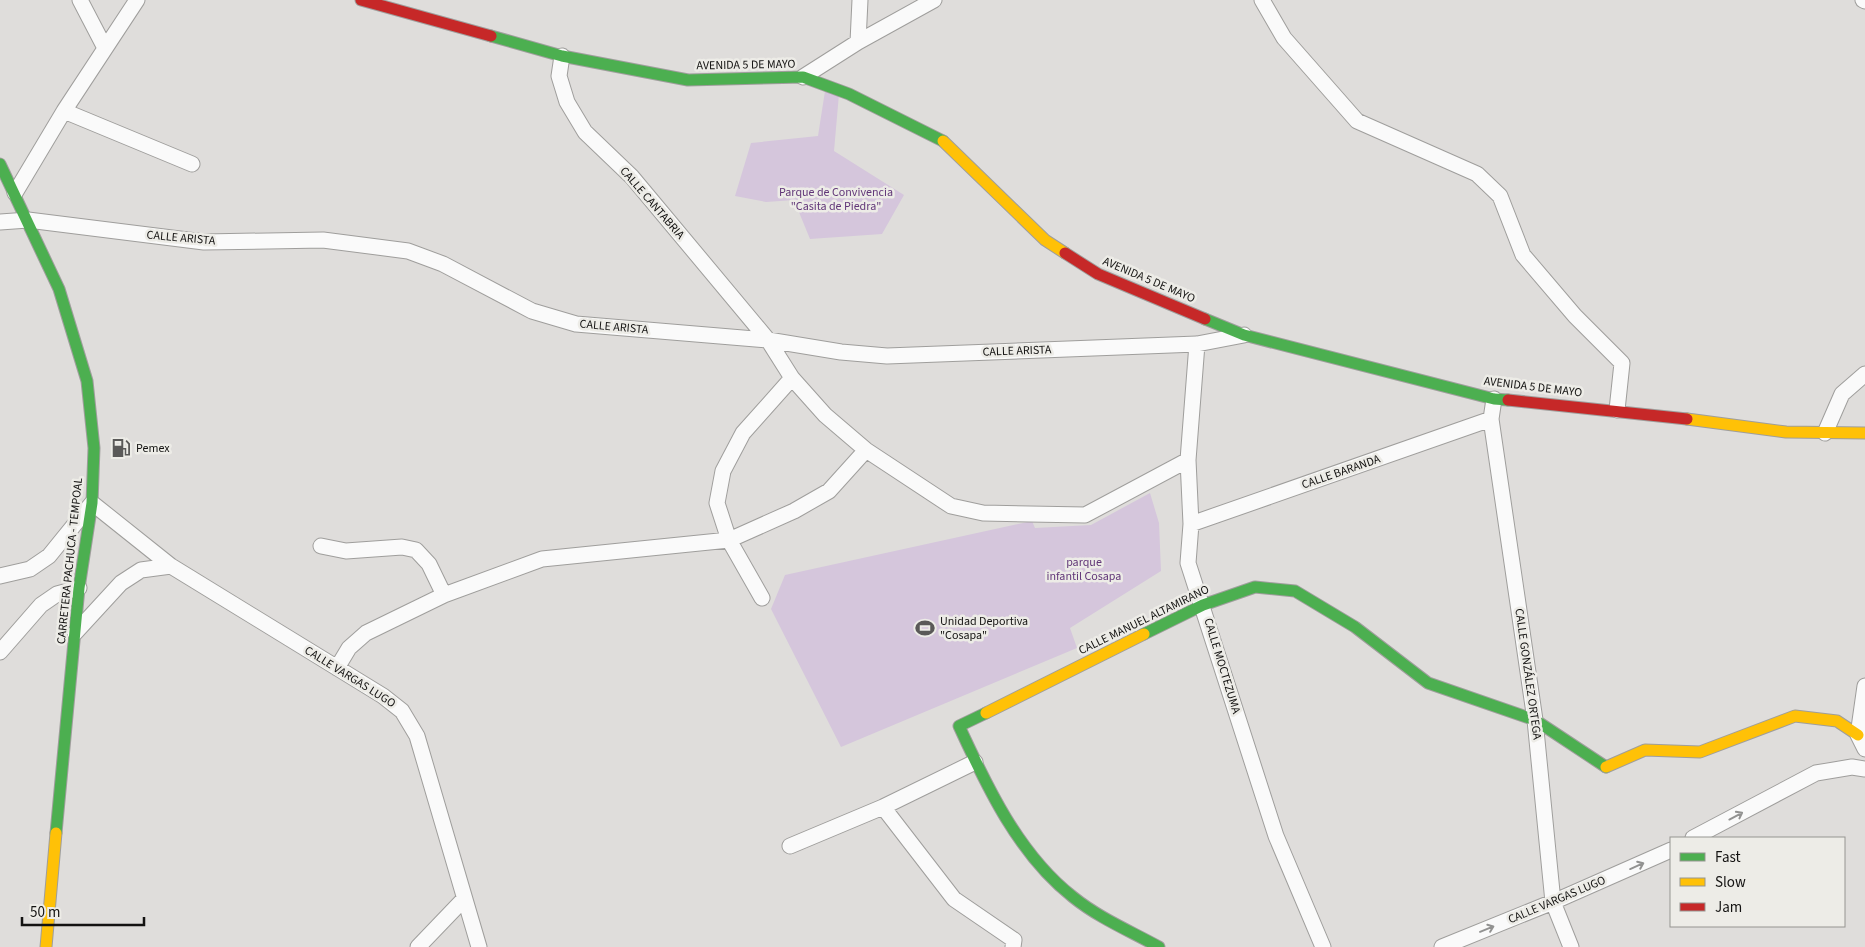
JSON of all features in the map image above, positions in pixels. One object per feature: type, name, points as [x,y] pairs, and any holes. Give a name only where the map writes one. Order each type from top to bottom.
[{"type":"street","points":[[80,0],[106,48]]},
{"type":"street","points":[[15,193],[64,111],[137,0]]},
{"type":"street","name":"AVENIDA 5 DE MAYO","points":[[361,0],[562,56],[688,80],[803,77],[849,94],[941,139],[1045,240],[1098,274],[1244,335],[1494,399],[1617,410],[1786,432],[1865,433]]},
{"type":"street","points":[[858,42],[860,0]]},
{"type":"street","points":[[803,77],[858,42],[934,0]]},
{"type":"street","points":[[1262,0],[1284,38],[1357,120],[1477,174],[1500,196],[1523,255],[1575,316],[1622,363],[1617,410]]},
{"type":"street","name":"CALLE CANTABRIA","points":[[562,56],[559,76],[567,102],[585,132],[632,178],[768,340],[792,378],[824,415],[866,450],[951,506],[982,514],[1085,515],[1188,460]]},
{"type":"street","points":[[64,111],[192,164]]},
{"type":"street","name":"CARRETERA PACHUCA - TEMPOAL","points":[[0,164],[59,289],[87,382],[94,448],[92,503],[79,588],[46,947]]},
{"type":"street","name":"CALLE ARISTA","points":[[0,222],[28,220],[204,242],[323,240],[408,251],[443,264],[532,311],[576,324],[768,340],[840,352],[888,356],[1197,344],[1244,335]]},
{"type":"street","name":"CALLE MOCTEZUMA","points":[[1197,344],[1188,460],[1191,524],[1188,563],[1276,836],[1322,947]]},
{"type":"street","points":[[1825,432],[1842,394],[1865,374]]},
{"type":"street","points":[[762,598],[728,540],[717,502],[723,471],[743,433],[792,378]]},
{"type":"street","name":"CALLE GONZÁLEZ ORTEGA","points":[[1494,399],[1491,419],[1535,720],[1553,902],[1571,947]]},
{"type":"street","name":"CALLE BARANDA","points":[[1191,524],[1491,419]]},
{"type":"street","points":[[337,668],[349,648],[366,633],[444,595],[542,559],[728,540],[794,511],[829,491],[866,450]]},
{"type":"street","points":[[0,576],[30,569],[49,556],[92,503]]},
{"type":"street","name":"CALLE VARGAS LUGO","points":[[92,503],[170,566],[383,696],[402,711],[417,736],[479,947]]},
{"type":"street","points":[[321,546],[346,550],[402,547],[416,550],[429,564],[444,595]]},
{"type":"street","points":[[75,633],[121,583],[141,570],[170,566]]},
{"type":"street","name":"CALLE MANUEL ALTAMIRANO","points":[[975,762],[959,726],[1203,605],[1255,587],[1295,591],[1355,628],[1428,684],[1535,720],[1607,768],[1645,750],[1700,752],[1795,716],[1837,721],[1858,735]]},
{"type":"street","points":[[0,652],[41,605],[57,594],[79,588]]},
{"type":"street","points":[[1865,686],[1858,735],[1865,749]]},
{"type":"street","points":[[790,846],[883,807],[975,762],[1010,825],[1061,887],[1089,908],[1159,947]]},
{"type":"street","points":[[1695,837],[1816,774],[1852,767],[1865,769]]},
{"type":"street","points":[[883,807],[954,899],[1014,940],[1014,947]]},
{"type":"street","name":"CALLE VARGAS LUGO","points":[[1442,947],[1553,902],[1670,850]]},
{"type":"street","points":[[418,947],[464,899]]},
{"type":"green space","name":"Parque de Convivencia \"Casita de Piedra\"","points":[[825,91],[839,94],[834,151],[904,195],[882,234],[810,239],[794,200],[766,202],[735,196],[751,143],[818,136]]},
{"type":"green space","name":"Unidad Deportiva \"Cosapa\"","points":[[1150,493],[1159,523],[1161,571],[1070,628],[1077,648],[841,747],[771,609],[785,575],[1032,521],[1035,528],[1091,525]]},
{"type":"traffic: fast","points":[[491,36],[562,56],[688,80],[803,77],[849,94],[943,141]]},
{"type":"traffic: fast","points":[[0,164],[59,289],[87,381],[94,448],[92,503],[79,588],[56,833]]},
{"type":"traffic: fast","points":[[1205,319],[1244,335],[1494,399],[1508,400]]},
{"type":"traffic: fast","points":[[1144,634],[1203,605],[1255,587],[1295,591],[1355,627],[1428,683],[1535,720],[1606,767]]},
{"type":"traffic: fast","points":[[986,713],[959,726],[993,796],[1021,841],[1054,880],[1083,905],[1159,947]]},
{"type":"traffic: slow","points":[[943,141],[1045,240],[1065,253]]},
{"type":"traffic: slow","points":[[1687,419],[1786,432],[1865,433]]},
{"type":"traffic: slow","points":[[986,713],[1144,634]]},
{"type":"traffic: slow","points":[[1606,767],[1645,750],[1700,752],[1795,716],[1837,721],[1858,735]]},
{"type":"traffic: slow","points":[[46,947],[56,833]]},
{"type":"traffic: jam","points":[[361,0],[491,36]]},
{"type":"traffic: jam","points":[[1065,253],[1098,274],[1205,319]]},
{"type":"traffic: jam","points":[[1508,400],[1687,419]]},
{"type":"place","name":"Pemex","points":[[121,448]]},
{"type":"place","name":"Unidad Deportiva \"Cosapa\"","points":[[925,628]]},
{"type":"park label","name":"parque infantil Cosapa","points":[[1084,569]]}]
